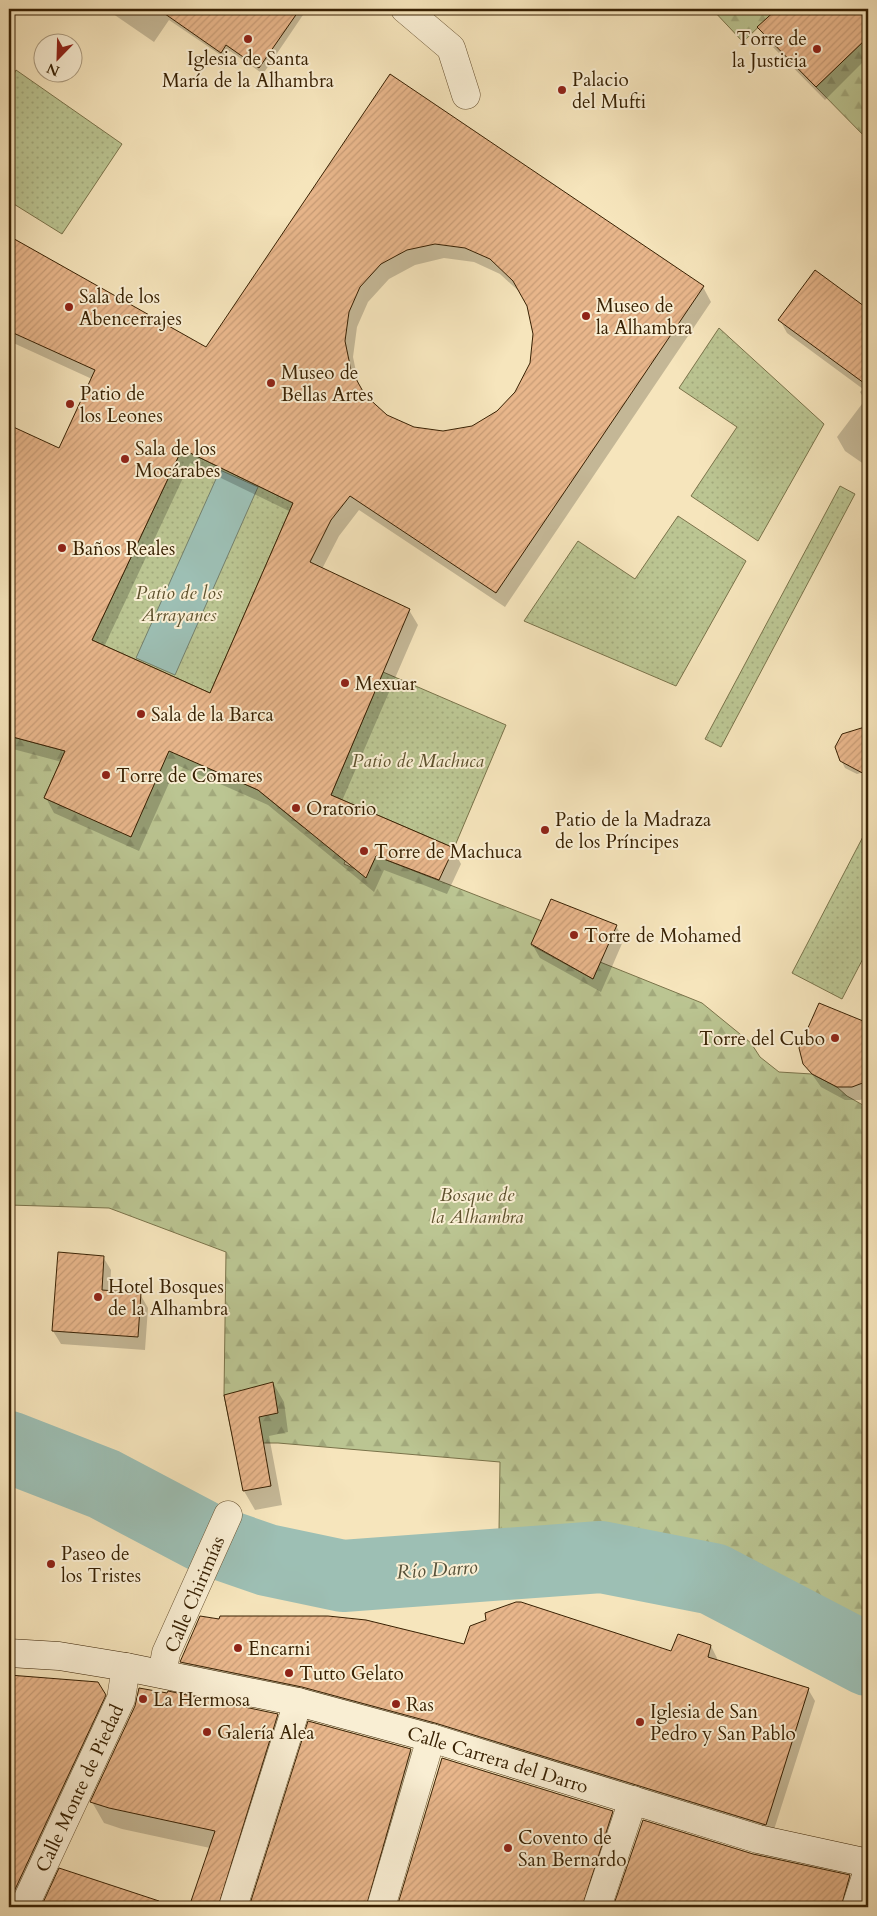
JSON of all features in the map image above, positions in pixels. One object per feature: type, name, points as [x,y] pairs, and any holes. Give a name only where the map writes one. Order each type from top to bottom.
[{"type":"street","points":[[406,9],[451,48],[466,95]]},
{"type":"street","name":"Calle Chirimías","points":[[162,1674],[166,1653],[228,1514]]},
{"type":"street","name":"Calle Carrera del Darro","points":[[9,1653],[59,1656],[126,1667],[298,1702],[432,1738],[758,1839],[868,1863]]},
{"type":"street","name":"Calle Monte de Piedad","points":[[24,1907],[121,1699],[126,1667]]},
{"type":"street","points":[[233,1907],[298,1702]]},
{"type":"street","points":[[381,1907],[432,1738]]},
{"type":"street","points":[[597,1907],[633,1800]]},
{"type":"street","points":[[856,1907],[868,1870]]},
{"type":"green space","points":[[712,9],[777,9],[743,42]]},
{"type":"green space","points":[[868,37],[868,140],[816,87]]},
{"type":"green space","points":[[16,70],[122,144],[62,234],[9,201],[9,84]]},
{"type":"green space","points":[[719,328],[824,424],[758,541],[691,496],[737,427],[679,388]]},
{"type":"green space","name":"Patio de los Arrayanes","points":[[182,449],[293,503],[210,693],[92,640]]},
{"type":"green space","points":[[840,486],[855,494],[721,747],[705,739]]},
{"type":"green space","points":[[678,516],[746,561],[676,686],[524,621],[578,541],[635,579]]},
{"type":"green space","name":"Patio de Machuca","points":[[383,672],[506,725],[454,848],[331,795]]},
{"type":"green space","name":"Bosque de la Alhambra","points":[[9,736],[65,751],[44,798],[131,836],[169,750],[258,790],[303,827],[352,845],[344,864],[367,874],[376,856],[542,921],[531,945],[593,979],[600,962],[702,1003],[751,1043],[760,1057],[779,1072],[812,1074],[837,1087],[847,1096],[868,1108],[868,1625],[721,1548],[499,1532],[500,1462],[278,1443],[264,1443],[235,1449],[224,1395],[226,1252],[109,1208],[9,1205]]},
{"type":"green space","points":[[868,827],[868,949],[842,999],[792,973]]},
{"type":"water","points":[[220,470],[258,487],[175,675],[136,658]]},
{"type":"building","name":"Iglesia de Santa María de la Alhambra","points":[[158,9],[300,9],[259,68],[226,45],[221,53]]},
{"type":"building","name":"Torre de la Justicia","points":[[777,9],[868,9],[868,37],[816,87],[757,27]]},
{"type":"building","points":[[390,74],[704,286],[496,593],[350,496],[331,520],[310,562],[410,609],[331,795],[454,848],[439,880],[376,856],[366,878],[258,790],[169,751],[131,837],[44,798],[65,751],[9,736],[9,425],[59,448],[95,370],[9,331],[9,236],[206,347]],"holes":[[[435,244],[465,248],[490,259],[513,281],[527,306],[533,334],[530,363],[515,392],[497,411],[472,426],[443,431],[414,427],[387,415],[365,395],[351,370],[345,341],[349,312],[360,287],[381,264],[407,250]],[[182,449],[293,503],[210,693],[92,640]]]},
{"type":"building","points":[[815,270],[868,309],[868,386],[778,320]]},
{"type":"building","points":[[868,726],[868,776],[840,761],[835,747],[842,734]]},
{"type":"building","name":"Torre de Mohamed","points":[[551,899],[617,925],[593,979],[531,944]]},
{"type":"building","name":"Torre del Cubo","points":[[819,1003],[868,1023],[868,1081],[852,1087],[837,1087],[812,1074],[803,1064],[799,1048]]},
{"type":"building","name":"Hotel Bosques de la Alhambra","points":[[58,1252],[104,1256],[102,1290],[141,1293],[138,1337],[52,1331]]},
{"type":"building","points":[[273,1382],[278,1413],[259,1417],[271,1486],[243,1491],[224,1395]]},
{"type":"building","name":"Iglesia de San Pedro y San Pablo","points":[[521,1602],[671,1651],[678,1634],[711,1645],[708,1657],[809,1688],[766,1825],[435,1723],[302,1687],[180,1662],[200,1616],[219,1619],[220,1616],[328,1616],[366,1620],[464,1644],[470,1626],[486,1620],[485,1613]]},
{"type":"building","points":[[9,1675],[98,1682],[106,1695],[10,1900],[9,1906]]},
{"type":"building","points":[[139,1688],[167,1693],[168,1691],[278,1714],[218,1907],[189,1907],[215,1831],[109,1808],[90,1802],[135,1706]]},
{"type":"building","points":[[308,1721],[411,1749],[366,1907],[249,1907]]},
{"type":"building","name":"Covento de San Bernardo","points":[[442,1758],[613,1811],[582,1907],[397,1907]]},
{"type":"building","points":[[643,1820],[753,1854],[850,1875],[841,1907],[613,1907]]},
{"type":"building","points":[[59,1868],[159,1901],[158,1907],[41,1907]]},
{"type":"waterway","name":"Río Darro","points":[[9,1447],[104,1484],[212,1541],[267,1560],[343,1576],[601,1557],[713,1579],[868,1660]]},
{"type":"place","name":"Iglesia de Santa María de la Alhambra","points":[[248,39]]},
{"type":"place","name":"Torre de la Justicia","points":[[817,49]]},
{"type":"place","name":"Palacio del Mufti","points":[[562,90]]},
{"type":"place","name":"Sala de los Abencerrajes","points":[[69,307]]},
{"type":"place","name":"Museo de la Alhambra","points":[[586,316]]},
{"type":"place","name":"Museo de Bellas Artes","points":[[271,383]]},
{"type":"place","name":"Patio de los Leones","points":[[70,404]]},
{"type":"place","name":"Sala de los Mocárabes","points":[[125,459]]},
{"type":"place","name":"Baños Reales","points":[[62,548]]},
{"type":"place","name":"Mexuar","points":[[345,683]]},
{"type":"place","name":"Sala de la Barca","points":[[141,714]]},
{"type":"place","name":"Torre de Comares","points":[[106,775]]},
{"type":"place","name":"Oratorio","points":[[296,808]]},
{"type":"place","name":"Patio de la Madraza de los Príncipes","points":[[545,830]]},
{"type":"place","name":"Torre de Machuca","points":[[364,851]]},
{"type":"place","name":"Torre de Mohamed","points":[[574,935]]},
{"type":"place","name":"Torre del Cubo","points":[[835,1038]]},
{"type":"place","name":"Hotel Bosques de la Alhambra","points":[[98,1297]]},
{"type":"place","name":"Paseo de los Tristes","points":[[51,1564]]},
{"type":"place","name":"Encarni","points":[[238,1648]]},
{"type":"place","name":"Tutto Gelato","points":[[289,1673]]},
{"type":"place","name":"La Hermosa","points":[[143,1699]]},
{"type":"place","name":"Ras","points":[[396,1704]]},
{"type":"place","name":"Iglesia de San Pedro y San Pablo","points":[[640,1722]]},
{"type":"place","name":"Galería Alea","points":[[207,1732]]},
{"type":"place","name":"Covento de San Bernardo","points":[[508,1848]]}]
